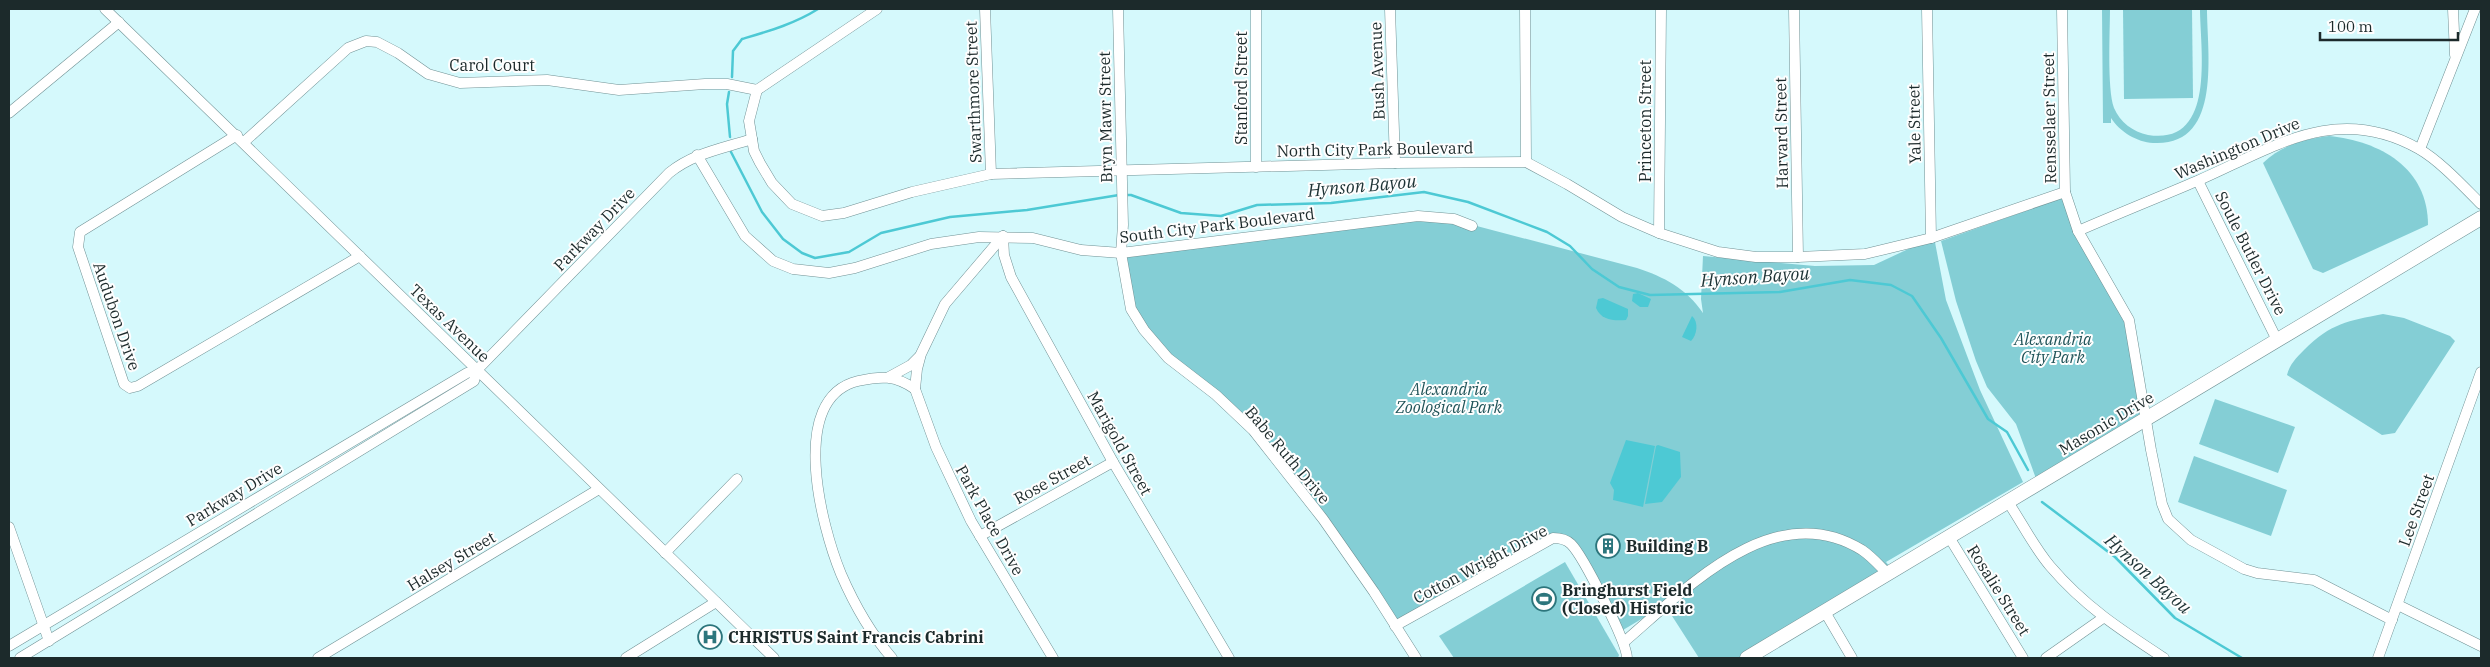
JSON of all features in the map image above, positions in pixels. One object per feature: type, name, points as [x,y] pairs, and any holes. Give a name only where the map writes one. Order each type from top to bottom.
[{"type":"main road","name":"Masonic Drive","points":[[1747,658],[2147,420],[2481,218]]},
{"type":"street","name":"Texas Avenue","points":[[105,9],[241,138],[774,658]]},
{"type":"street","points":[[757,90],[877,9]]},
{"type":"street","name":"Swarthmore Street","points":[[984,9],[991,174]]},
{"type":"street","name":"Bryn Mawr Street","points":[[1118,9],[1120,170],[1123,225]]},
{"type":"street","name":"Stanford Street","points":[[1256,9],[1256,167]]},
{"type":"street","name":"Bush Avenue","points":[[1390,9],[1395,163]]},
{"type":"street","points":[[1525,9],[1526,162]]},
{"type":"street","name":"Princeton Street","points":[[1659,233],[1661,9]]},
{"type":"street","name":"Harvard Street","points":[[1794,9],[1798,257]]},
{"type":"street","name":"Yale Street","points":[[1927,9],[1931,238]]},
{"type":"street","name":"Rensselaer Street","points":[[2062,9],[2065,192],[2078,231],[2129,320],[2162,504],[2168,519],[2180,531],[2215,555],[2244,569],[2257,573],[2314,580],[2392,620]]},
{"type":"street","points":[[2453,9],[2456,59]]},
{"type":"street","points":[[2420,149],[2475,9]]},
{"type":"street","points":[[9,113],[119,22]]},
{"type":"street","name":"Carol Court","points":[[241,138],[348,48],[366,41],[377,42],[386,46],[428,74],[460,84],[547,80],[620,90],[727,84],[757,90]]},
{"type":"street","name":"North City Park Boulevard","points":[[757,90],[750,111],[752,139],[760,163],[785,198],[799,208],[822,216],[844,213],[912,192],[991,174],[1395,163],[1526,162],[1622,217],[1659,233],[1718,252],[1756,257],[1798,257],[1865,254],[1931,238],[2065,192]]},
{"type":"street","name":"Washington Drive","points":[[2078,231],[2283,142],[2316,131],[2347,128],[2378,132],[2420,149],[2481,204]]},
{"type":"street","name":"Audubon Drive","points":[[241,138],[80,232],[78,246],[124,384],[130,388],[138,386],[360,256]]},
{"type":"street","name":"Parkway Drive","points":[[20,658],[474,380],[477,370],[669,174],[683,162],[697,155],[752,139]]},
{"type":"street","name":"South City Park Boulevard","points":[[697,155],[744,236],[773,261],[793,269],[829,273],[855,268],[931,244],[979,237],[1033,238],[1090,251],[1121,253],[1418,216],[1454,219],[1472,226]]},
{"type":"street","name":"Soule Butler Drive","points":[[2198,180],[2277,340]]},
{"type":"street","name":"Babe Ruth Drive","points":[[1123,225],[1121,253],[1131,309],[1144,330],[1168,358],[1216,395],[1253,430],[1323,520],[1416,658]]},
{"type":"street","name":"Park Place Drive","points":[[1003,236],[945,304],[921,354],[915,389],[948,476],[980,536],[1053,658]]},
{"type":"street","name":"Marigold Street","points":[[1003,236],[1004,254],[1011,277],[1113,462],[1229,658]]},
{"type":"street","points":[[888,377],[911,365],[921,354]]},
{"type":"street","name":"Parkway Drive","points":[[9,646],[467,373],[477,370]]},
{"type":"street","name":"Lee Street","points":[[2378,658],[2481,372]]},
{"type":"street","points":[[892,658],[872,631],[841,574],[824,521],[815,454],[819,425],[835,391],[849,383],[871,378],[888,377],[899,379],[915,389]]},
{"type":"street","name":"Rose Street","points":[[980,536],[1113,462]]},
{"type":"street","points":[[666,553],[737,479]]},
{"type":"street","name":"Halsey Street","points":[[318,658],[599,489]]},
{"type":"street","points":[[2008,502],[2049,565],[2103,618],[2164,658]]},
{"type":"street","points":[[9,527],[49,641]]},
{"type":"street","points":[[1624,642],[1684,589],[1742,550],[1773,538],[1793,534],[1824,536],[1844,541],[1864,551],[1887,573]]},
{"type":"street","name":"Rosalie Street","points":[[1949,537],[2023,658]]},
{"type":"street","name":"Cotton Wright Drive","points":[[1395,626],[1553,538],[1559,538],[1566,540],[1577,551],[1624,642],[1627,658]]},
{"type":"street","points":[[626,658],[716,602]]},
{"type":"street","points":[[2398,605],[2481,646]]},
{"type":"street","points":[[1825,612],[1852,658]]},
{"type":"street","points":[[2046,658],[2103,618]]},
{"type":"green space","points":[[2102,9],[2110,9],[2110,87],[2114,108],[2128,126],[2148,135],[2170,134],[2185,126],[2195,111],[2200,91],[2202,69],[2200,9],[2207,9],[2208,72],[2206,94],[2201,114],[2191,130],[2175,140],[2153,143],[2135,138],[2124,132],[2111,118],[2111,123],[2103,123]]},
{"type":"green space","points":[[2123,9],[2192,9],[2193,98],[2124,99]]},
{"type":"green space","points":[[2329,136],[2366,144],[2383,151],[2398,161],[2410,173],[2420,188],[2426,205],[2428,225],[2323,273],[2313,269],[2263,163],[2286,147],[2311,139]]},
{"type":"green space","name":"Alexandria City Park","points":[[2062,198],[2126,321],[2146,420],[2038,484],[2016,424],[1987,387],[1976,361],[1956,301],[1941,241]]},
{"type":"green space","name":"Alexandria Zoological Park","points":[[1454,220],[1647,271],[1682,290],[1703,313],[1701,299],[1703,256],[1815,266],[1874,265],[1934,237],[1946,300],[1980,390],[2023,482],[1886,562],[1890,567],[1745,658],[1699,658],[1665,605],[1623,630],[1577,550],[1559,538],[1395,625],[1254,431],[1170,358],[1132,308],[1125,249],[1371,221]]},
{"type":"green space","points":[[2383,314],[2404,318],[2450,336],[2455,341],[2395,433],[2382,435],[2287,375],[2296,359],[2323,334],[2340,324]]},
{"type":"green space","points":[[2215,399],[2295,427],[2278,473],[2199,444]]},
{"type":"green space","points":[[2194,456],[2287,490],[2271,536],[2178,502]]},
{"type":"green space","name":"Bringhurst Field (Closed) Historic","points":[[1565,562],[1619,655],[1618,658],[1454,658],[1439,636]]},
{"type":"shaded area","points":[[1638,293],[1651,299],[1648,307],[1640,307],[1632,301],[1633,294]]},
{"type":"shaded area","points":[[1603,298],[1628,309],[1626,320],[1612,320],[1601,315],[1596,308],[1598,299]]},
{"type":"shaded area","points":[[1692,316],[1696,322],[1696,328],[1695,335],[1691,341],[1682,337]]},
{"type":"shaded area","points":[[1626,440],[1655,446],[1643,507],[1613,500],[1614,490],[1610,483]]},
{"type":"shaded area","points":[[1656,446],[1680,452],[1681,477],[1662,502],[1645,504]]},
{"type":"waterway","name":"Hynson Bayou","points":[[732,77],[733,51],[742,39],[791,23],[818,9]]},
{"type":"waterway","name":"Hynson Bayou","points":[[729,92],[727,104],[730,137]]},
{"type":"waterway","name":"Hynson Bayou","points":[[731,152],[762,212],[783,239],[802,253],[815,258],[849,252],[881,233],[950,217],[1027,210],[1119,195]]},
{"type":"waterway","name":"Hynson Bayou","points":[[1124,195],[1131,195],[1181,213],[1221,216],[1257,205],[1331,203],[1424,192],[1468,202],[1547,232],[1570,246],[1592,269],[1619,287],[1650,295],[1780,292],[1850,280],[1891,285],[1912,296],[1941,338],[1988,419],[2007,432],[2028,470]]},
{"type":"waterway","name":"Hynson Bayou","points":[[2042,502],[2115,557],[2175,618],[2242,658]]},
{"type":"place","name":"Building B","points":[[1608,546]]},
{"type":"place","name":"Bringhurst Field (Closed) Historic","points":[[1544,599]]},
{"type":"place","name":"CHRISTUS Saint Francis Cabrini","points":[[710,637]]}]
